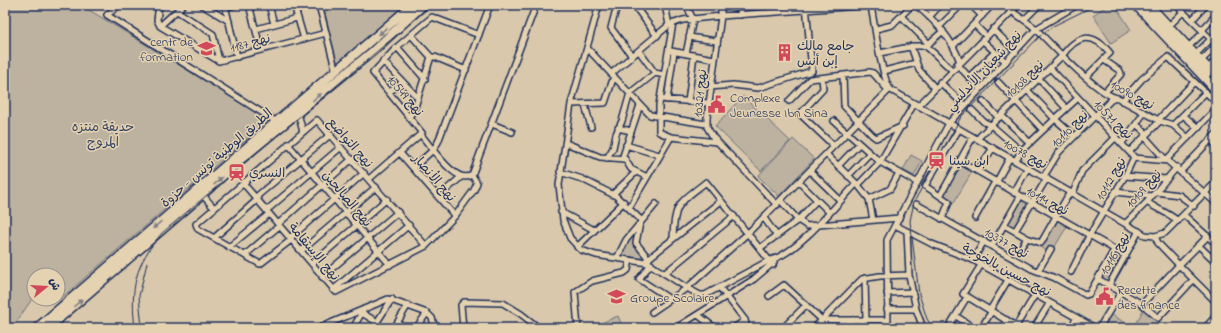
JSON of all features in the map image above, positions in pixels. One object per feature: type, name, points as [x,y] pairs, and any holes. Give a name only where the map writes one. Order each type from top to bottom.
[{"type":"highway","name":"الطريق الوطنية تونس - حزوة","points":[[278,124],[298,113],[412,5]]},
{"type":"highway","name":"الطريق الوطنية تونس - حزوة","points":[[48,328],[278,124],[423,5]]},
{"type":"highway","points":[[1136,5],[1216,90]]},
{"type":"highway","points":[[1144,5],[1216,82]]},
{"type":"highway","name":"الطريق الوطنية تونس - حزوة","points":[[37,328],[200,192]]},
{"type":"street","points":[[119,5],[107,15],[278,124]]},
{"type":"street","points":[[158,5],[157,20],[160,26],[183,5]]},
{"type":"street","points":[[202,5],[228,21]]},
{"type":"street","points":[[234,5],[225,6],[237,57]]},
{"type":"street","points":[[249,5],[261,50]]},
{"type":"street","points":[[269,5],[274,24]]},
{"type":"street","points":[[294,5],[304,39]]},
{"type":"street","points":[[319,5],[337,76]]},
{"type":"street","points":[[413,168],[434,149],[490,5]]},
{"type":"street","points":[[438,197],[461,177],[467,178],[472,175],[536,5]]},
{"type":"street","points":[[599,5],[588,49],[571,104],[566,143],[560,172],[559,199],[561,212],[570,238],[577,247],[587,253],[648,262]]},
{"type":"street","points":[[617,5],[611,28],[632,56]]},
{"type":"street","points":[[634,5],[657,36]]},
{"type":"street","points":[[665,5],[671,24],[658,118],[660,133],[671,137],[718,142]]},
{"type":"street","points":[[686,5],[693,19],[686,54]]},
{"type":"street","name":"نهج 10321","points":[[721,5],[721,16],[716,41],[706,124],[711,135],[798,220]]},
{"type":"street","points":[[740,15],[741,5]]},
{"type":"street","points":[[779,5],[779,12]]},
{"type":"street","points":[[876,30],[892,25],[912,5]]},
{"type":"street","points":[[916,5],[931,14]]},
{"type":"street","points":[[925,5],[941,29],[954,44],[959,63],[980,89]]},
{"type":"street","points":[[931,14],[940,5]]},
{"type":"street","points":[[880,53],[911,46],[927,45],[961,5]]},
{"type":"street","points":[[971,5],[982,16]]},
{"type":"street","points":[[954,44],[992,5]]},
{"type":"street","name":"نهج 10090","points":[[1004,5],[1036,29],[1062,56],[1113,98],[1122,101],[1159,121],[1173,124]]},
{"type":"street","points":[[678,328],[726,298],[809,235],[840,200],[880,162],[916,105],[1018,5]]},
{"type":"street","points":[[1024,20],[1039,5]]},
{"type":"street","name":"نهج شعبان الأندلسي","points":[[888,328],[887,242],[916,182],[949,123],[964,105],[1016,52],[1036,29],[1068,7],[1077,5]]},
{"type":"street","points":[[1151,5],[1216,75]]},
{"type":"street","points":[[1176,5],[1214,42]]},
{"type":"street","points":[[1170,25],[1186,5]]},
{"type":"street","points":[[1192,20],[1206,5]]},
{"type":"street","points":[[571,104],[585,105],[606,102],[613,74],[632,56],[671,24],[693,19],[779,12],[806,7],[873,6],[880,53],[889,90],[748,233],[687,288],[652,312]]},
{"type":"street","points":[[710,87],[734,85],[758,88],[812,71],[806,7]]},
{"type":"street","points":[[177,11],[213,34],[220,61]]},
{"type":"street","points":[[1189,46],[1216,15]]},
{"type":"street","points":[[901,16],[952,70]]},
{"type":"street","points":[[418,98],[383,61],[432,17],[478,35]]},
{"type":"street","points":[[256,29],[297,18]]},
{"type":"street","points":[[974,24],[994,52],[1006,62]]},
{"type":"street","name":"نهج 1187","points":[[160,26],[220,61],[326,33]]},
{"type":"street","points":[[992,29],[1016,52]]},
{"type":"street","points":[[411,35],[432,57],[466,70]]},
{"type":"street","points":[[1202,60],[1214,42],[1216,35]]},
{"type":"street","points":[[690,38],[716,41]]},
{"type":"street","name":"نهج 10108","points":[[980,136],[1062,56],[1073,42],[1087,38],[1097,42],[1110,52],[1104,60]]},
{"type":"street","points":[[1196,54],[1214,42]]},
{"type":"street","points":[[911,46],[919,71],[935,88]]},
{"type":"street","points":[[397,47],[425,79]]},
{"type":"street","points":[[588,49],[649,114],[658,118],[706,124]]},
{"type":"street","points":[[639,50],[655,74]]},
{"type":"street","points":[[668,50],[714,59]]},
{"type":"street","points":[[667,100],[674,52]]},
{"type":"street","points":[[969,77],[994,52]]},
{"type":"street","points":[[688,102],[694,55]]},
{"type":"street","points":[[410,117],[432,57]]},
{"type":"street","points":[[1122,101],[1142,79],[1168,57],[1216,102]]},
{"type":"street","points":[[1209,68],[1216,59]]},
{"type":"street","points":[[1086,77],[1104,60],[1121,72],[1105,92]]},
{"type":"street","name":"نهج 10549","points":[[383,61],[373,73],[410,117],[449,169],[461,177]]},
{"type":"street","points":[[884,71],[916,63]]},
{"type":"street","name":"نهج 10571","points":[[1050,68],[1133,155]]},
{"type":"street","name":"نهج 10078","points":[[843,75],[871,72],[889,90],[1016,160],[1139,232],[1145,235],[1155,236]]},
{"type":"street","points":[[607,158],[613,148],[630,93],[655,74],[664,75]]},
{"type":"street","points":[[789,100],[809,80],[843,75],[844,106],[876,138],[903,126]]},
{"type":"street","points":[[822,78],[823,89],[800,114],[834,146]]},
{"type":"street","points":[[1038,79],[1066,108]]},
{"type":"street","points":[[389,92],[403,82]]},
{"type":"street","points":[[940,82],[964,105]]},
{"type":"street","points":[[998,82],[1043,130]]},
{"type":"street","points":[[1169,161],[1133,155],[1146,136],[1194,82]]},
{"type":"street","points":[[1027,90],[1074,136]]},
{"type":"street","points":[[1188,138],[1173,124],[1205,93]]},
{"type":"street","name":"نهج 10110","points":[[1016,160],[1021,152],[1043,130],[1078,98]]},
{"type":"street","name":"نهج 10110","points":[[1015,231],[1059,152],[1113,98]]},
{"type":"street","points":[[660,99],[708,103]]},
{"type":"street","points":[[982,101],[1030,143]]},
{"type":"street","points":[[585,105],[591,127]]},
{"type":"street","points":[[622,159],[640,105]]},
{"type":"street","points":[[1169,161],[1188,138],[1216,109]]},
{"type":"street","points":[[972,110],[984,122],[991,125],[1021,152]]},
{"type":"street","points":[[298,113],[302,132]]},
{"type":"street","points":[[1122,144],[1144,113]]},
{"type":"street","points":[[1183,115],[1198,128]]},
{"type":"street","name":"نهج التواضع","points":[[214,238],[198,229],[196,224],[317,120],[387,199],[426,246]]},
{"type":"street","points":[[834,121],[869,154],[880,162],[916,182]]},
{"type":"street","points":[[492,124],[512,132]]},
{"type":"street","points":[[1136,124],[1169,161],[1216,203]]},
{"type":"street","points":[[618,128],[631,131]]},
{"type":"street","points":[[942,219],[949,204],[926,187],[926,185],[959,129]]},
{"type":"street","points":[[369,179],[422,133]]},
{"type":"street","points":[[330,134],[214,238],[262,264],[334,198],[364,173]]},
{"type":"street","name":"نهج 10109","points":[[1126,223],[1167,179],[1216,134]]},
{"type":"street","points":[[629,208],[671,137]]},
{"type":"street","points":[[940,196],[973,137]]},
{"type":"street","points":[[1004,225],[1027,238],[1041,243],[1055,216],[1071,193],[1082,171],[1116,137]]},
{"type":"street","points":[[1211,140],[1216,145]]},
{"type":"street","points":[[566,143],[600,157],[625,159],[629,167],[647,177]]},
{"type":"street","name":"نهج الصالحين","points":[[288,144],[390,265]]},
{"type":"street","points":[[838,166],[859,144]]},
{"type":"street","points":[[626,145],[659,155]]},
{"type":"street","points":[[229,247],[312,171],[341,147]]},
{"type":"street","points":[[977,171],[993,148]]},
{"type":"street","name":"نهج الأنصار","points":[[400,153],[454,216]]},
{"type":"street","points":[[826,154],[857,184],[869,199],[871,214],[870,220]]},
{"type":"street","points":[[848,176],[869,154]]},
{"type":"street","name":"نهج 10112","points":[[1071,272],[1103,211],[1125,176],[1133,155]]},
{"type":"street","points":[[975,218],[1010,157]]},
{"type":"street","points":[[245,255],[352,159]]},
{"type":"street","name":"نهج 10114","points":[[960,162],[1126,256]]},
{"type":"street","points":[[1014,193],[1028,168]]},
{"type":"street","points":[[810,170],[840,200]]},
{"type":"street","points":[[560,172],[582,179],[613,194],[624,202],[641,220]]},
{"type":"street","points":[[613,194],[636,172]]},
{"type":"street","points":[[869,199],[890,189],[899,173]]},
{"type":"street","name":"نهج الإستقامة","points":[[243,183],[333,290],[338,292],[426,246],[454,216],[476,186],[477,183],[472,175]]},
{"type":"street","points":[[1125,176],[1167,179]]},
{"type":"street","points":[[673,238],[677,207],[706,182],[772,262]]},
{"type":"street","points":[[799,182],[829,212]]},
{"type":"street","points":[[1215,301],[1179,266],[1158,243],[1155,236],[1165,233],[1194,206],[1216,182]]},
{"type":"street","points":[[301,251],[376,187]]},
{"type":"street","points":[[200,192],[214,208]]},
{"type":"street","points":[[1115,192],[1152,196]]},
{"type":"street","points":[[1156,192],[1178,195],[1194,206]]},
{"type":"street","points":[[992,246],[1020,197]]},
{"type":"street","points":[[312,264],[387,199]]},
{"type":"street","points":[[760,248],[798,220],[817,200]]},
{"type":"street","points":[[670,299],[639,279],[648,262],[673,238],[721,201]]},
{"type":"street","points":[[577,247],[624,202]]},
{"type":"street","points":[[1147,202],[1159,210],[1168,212],[1178,221]]},
{"type":"street","points":[[617,258],[626,240],[641,220],[656,204]]},
{"type":"street","name":"نهج 10377","points":[[916,204],[1032,269],[1088,294],[1098,279]]},
{"type":"street","points":[[322,277],[398,212]]},
{"type":"street","points":[[561,212],[594,230]]},
{"type":"street","points":[[1184,215],[1216,244]]},
{"type":"street","points":[[665,273],[734,216]]},
{"type":"street","points":[[764,218],[777,236]]},
{"type":"street","points":[[798,220],[804,226],[817,226],[899,218]]},
{"type":"street","points":[[641,220],[636,243],[648,262],[687,288],[703,296],[772,262]]},
{"type":"street","points":[[333,290],[409,225]]},
{"type":"street","name":"نهج حسين بالخوجة","points":[[896,225],[972,260],[1076,319],[1095,328]]},
{"type":"street","points":[[907,231],[910,275],[916,309],[923,328]]},
{"type":"street","name":"نهج 10116","points":[[1109,285],[1139,232]]},
{"type":"street","points":[[1142,304],[1208,236]]},
{"type":"street","points":[[1020,250],[1027,238]]},
{"type":"street","points":[[972,260],[984,241]]},
{"type":"street","points":[[1198,246],[1216,262]]},
{"type":"street","points":[[1038,271],[1051,249]]},
{"type":"street","points":[[1114,250],[1098,279],[1142,304],[1158,318],[1193,280]]},
{"type":"street","points":[[578,328],[575,292],[592,281],[624,273],[628,270],[630,260]]},
{"type":"street","points":[[981,265],[963,292],[967,297],[1018,327],[1035,295]]},
{"type":"street","points":[[814,328],[857,283],[865,278],[910,275]]},
{"type":"street","points":[[862,328],[864,320],[865,278]]},
{"type":"street","points":[[981,328],[1008,280]]},
{"type":"street","points":[[769,296],[784,285],[822,320],[828,328]]},
{"type":"street","points":[[720,288],[726,298],[745,320],[747,328]]},
{"type":"street","points":[[887,293],[913,292]]},
{"type":"street","points":[[1099,328],[1121,292]]},
{"type":"street","points":[[948,328],[967,297]]},
{"type":"street","points":[[373,328],[392,299]]},
{"type":"street","points":[[319,328],[363,311],[385,300],[392,299],[426,313],[432,318],[435,328]]},
{"type":"street","points":[[463,328],[461,305],[464,302],[502,303],[521,314],[539,328]]},
{"type":"street","points":[[1034,328],[1049,304]]},
{"type":"street","points":[[394,328],[408,305]]},
{"type":"street","points":[[783,328],[806,305]]},
{"type":"street","points":[[887,309],[916,309]]},
{"type":"street","points":[[363,311],[377,322]]},
{"type":"street","points":[[353,328],[363,311]]},
{"type":"street","points":[[416,328],[426,313]]},
{"type":"street","points":[[698,315],[715,328]]},
{"type":"street","points":[[956,316],[974,328]]},
{"type":"street","points":[[1205,328],[1216,316]]},
{"type":"street","points":[[1071,328],[1076,319]]},
{"type":"street","points":[[734,328],[745,320]]},
{"type":"street","points":[[822,320],[887,320]]},
{"type":"street","points":[[844,328],[853,320]]},
{"type":"street","points":[[1002,328],[1007,320]]},
{"type":"green space","name":"حديقة منتزه المروج","points":[[5,5],[81,5],[269,120],[66,294],[66,267],[26,267],[27,307],[15,324],[19,328],[5,328]]},
{"type":"green space","points":[[323,5],[407,5],[338,66]]},
{"type":"green space","points":[[1108,5],[1115,5],[1131,30],[1111,43],[1093,15]]},
{"type":"green space","points":[[743,96],[790,141],[761,171],[715,126]]},
{"type":"green space","points":[[793,139],[814,159],[779,196],[758,176]]},
{"type":"green space","points":[[911,155],[922,161],[914,176],[903,170]]},
{"type":"green space","points":[[960,165],[972,172],[954,202],[942,197]]},
{"type":"green space","points":[[1019,194],[1034,203],[1016,234],[1001,225]]},
{"type":"green space","points":[[1054,214],[1069,223],[1051,253],[1036,245]]},
{"type":"green space","points":[[635,232],[634,241],[644,259],[621,255],[624,247]]},
{"type":"green space","points":[[1113,248],[1124,254],[1106,286],[1095,280]]},
{"type":"green space","points":[[1144,308],[1160,322],[1156,328],[1134,328]]},
{"type":"green space","points":[[1107,312],[1134,328],[1098,328]]},
{"type":"green space","points":[[618,316],[623,328],[603,328],[601,323]]},
{"type":"tram line","points":[[135,328],[133,301],[136,277],[146,255],[162,233],[432,5]]},
{"type":"tram line","points":[[933,328],[927,319],[919,294],[910,221],[914,202],[961,117],[1041,35],[1053,26],[1096,5]]},
{"type":"tram line","points":[[142,328],[139,296],[147,263]]},
{"type":"place","name":"centr de formation","points":[[206,48]]},
{"type":"place","name":"جامع مالك إبن أنس","points":[[784,52]]},
{"type":"place","name":"Complexe Jeunesse Ibn Sina","points":[[717,104]]},
{"type":"place","name":"ابن سينا","points":[[936,160]]},
{"type":"place","name":"النسري","points":[[236,172]]},
{"type":"place","name":"Recette des finance","points":[[1104,296]]},
{"type":"place","name":"Groupe Scolaire","points":[[617,297]]}]
